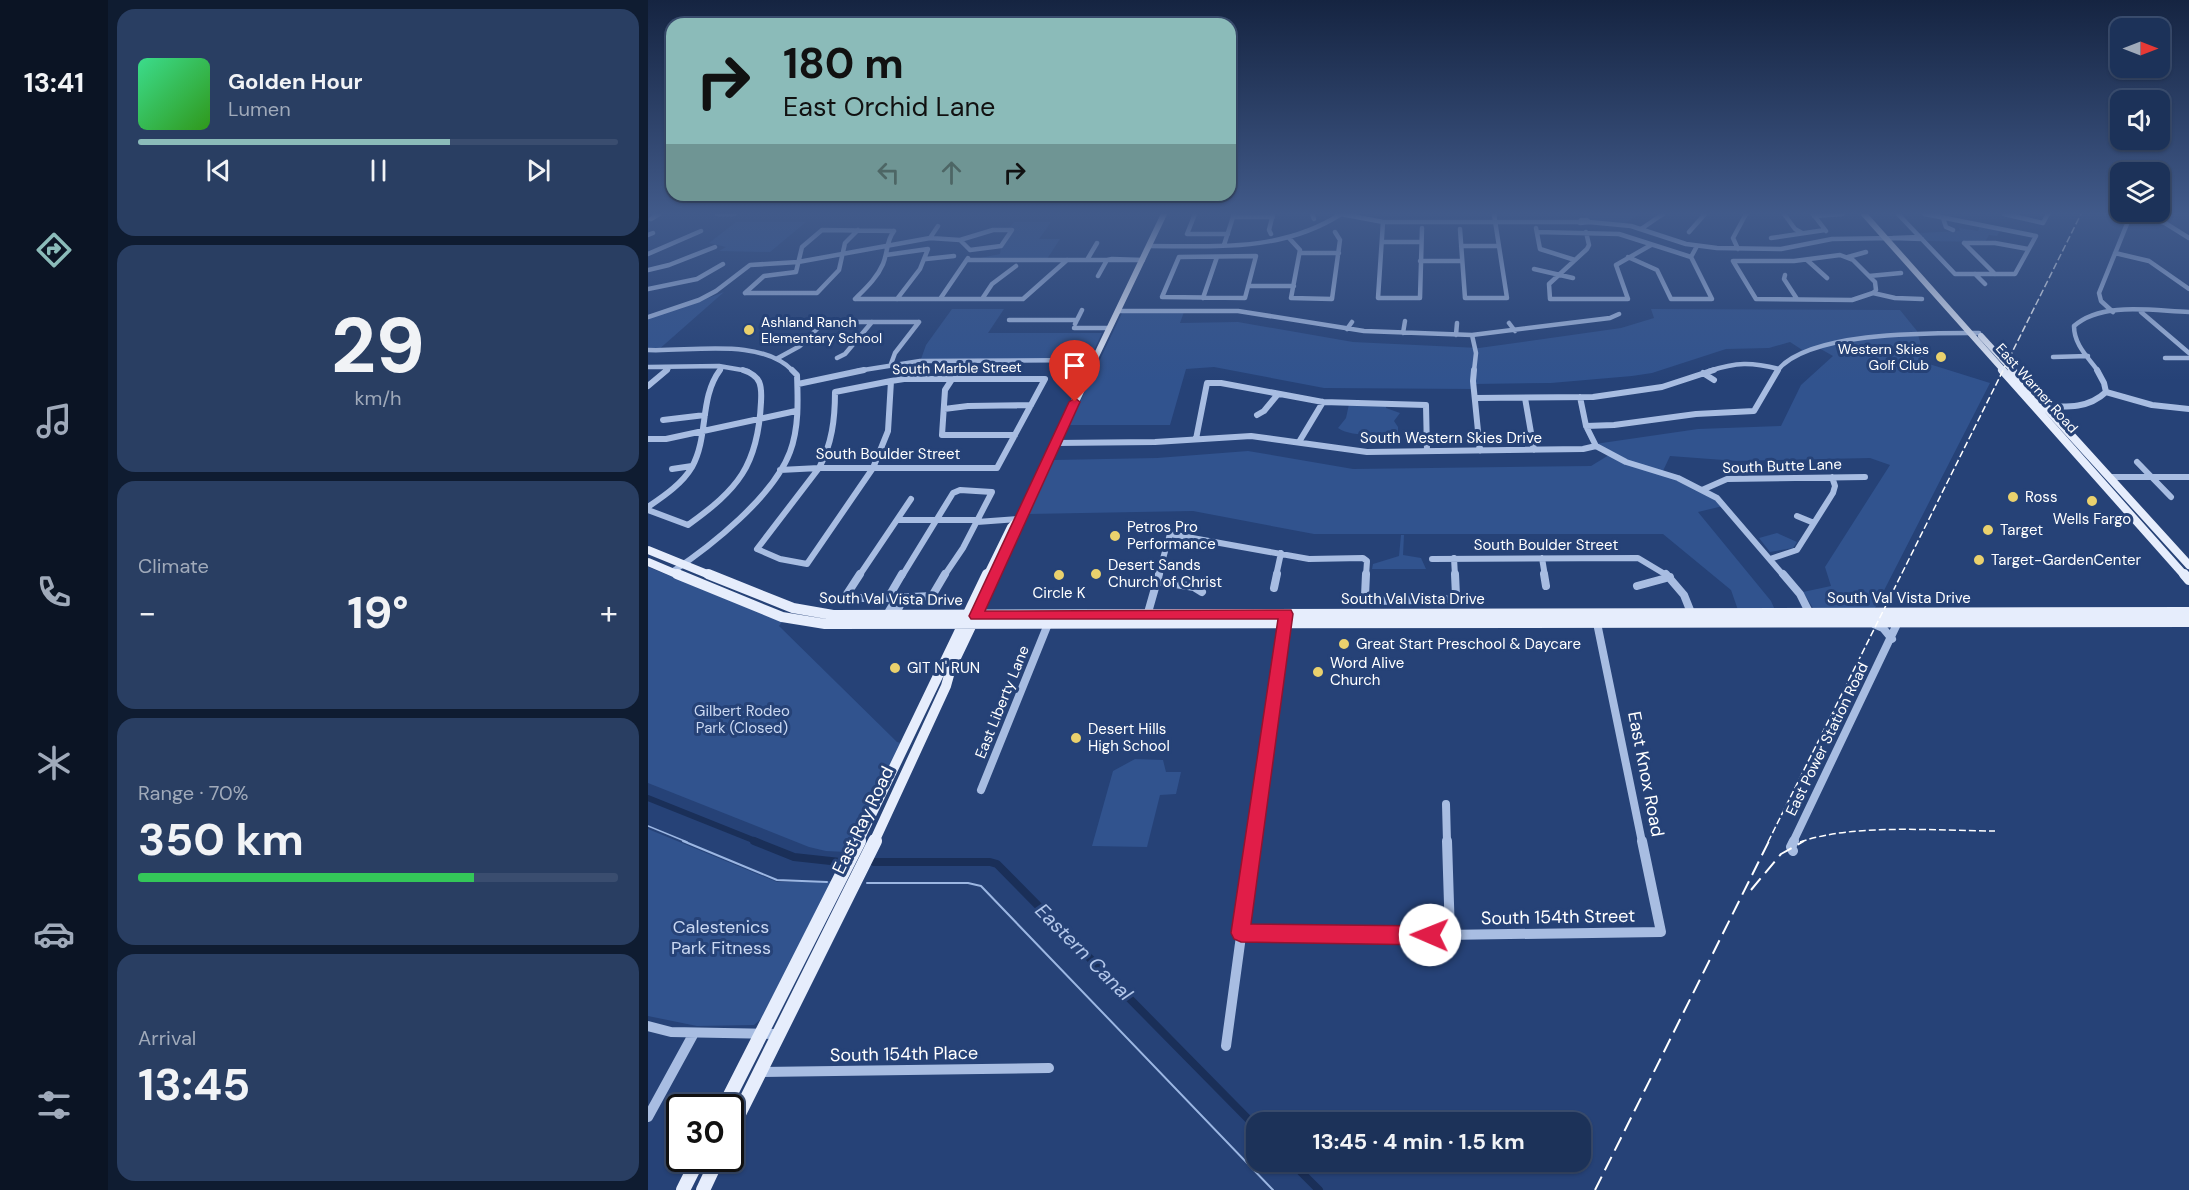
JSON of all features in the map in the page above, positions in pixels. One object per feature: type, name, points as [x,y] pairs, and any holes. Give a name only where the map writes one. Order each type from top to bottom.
[{"type":"main road","name":"East Ray Road","points":[[730,1094],[845,870],[915,724],[1018,527],[1018,519],[1138,270]]},
{"type":"main road","name":"East Warner Road","points":[[1918,270],[2189,565]]},
{"type":"main road","name":"East Warner Road","points":[[1975,333],[2035,406],[2189,580]]},
{"type":"main road","points":[[2057,431],[2067,431]]},
{"type":"main road","points":[[2078,454],[2101,475],[2109,477]]},
{"type":"main road","points":[[2137,521],[2148,520]]},
{"type":"main road","name":"South Val Vista Drive","points":[[648,549],[793,608],[887,620]]},
{"type":"main road","name":"South Val Vista Drive","points":[[648,562],[782,617],[810,622],[969,620],[1100,615],[1145,620]]},
{"type":"main road","points":[[760,608],[770,599]]},
{"type":"main road","name":"South Val Vista Drive","points":[[2050,618],[2189,612]]},
{"type":"main road","points":[[1058,624],[1067,620],[1095,619],[1100,615]]},
{"type":"main road","name":"South Val Vista Drive","points":[[969,620],[1048,624],[1145,620],[1693,618],[2050,618],[2189,622]]},
{"type":"main road","name":"South Val Vista Drive","points":[[1285,619],[1597,623],[1693,618]]},
{"type":"main road","name":"South Val Vista Drive","points":[[1812,618],[1898,622],[1919,618]]},
{"type":"main road","name":"East Ray Road","points":[[744,1103],[913,760],[969,620]]},
{"type":"main road","points":[[913,760],[911,750],[920,729],[915,724]]},
{"type":"main road","points":[[683,1190],[692,1172]]},
{"type":"main road","points":[[703,1190],[711,1172]]},
{"type":"street","points":[[648,289],[690,284],[715,270]]},
{"type":"street","points":[[648,316],[699,300],[716,291],[744,270]]},
{"type":"street","points":[[796,270],[796,272],[764,276],[745,293],[817,293],[839,270]]},
{"type":"street","points":[[880,270],[855,299],[1023,299],[1033,286],[1059,270]]},
{"type":"street","points":[[897,299],[920,270]]},
{"type":"street","points":[[940,299],[960,270]]},
{"type":"street","points":[[982,299],[992,284],[1011,270]]},
{"type":"street","points":[[1098,276],[1102,270]]},
{"type":"street","points":[[1174,270],[1162,297],[1245,298],[1252,270]]},
{"type":"street","points":[[1203,298],[1213,270]]},
{"type":"street","points":[[1297,270],[1291,298],[1332,298],[1337,270]]},
{"type":"street","points":[[1380,270],[1378,298],[1420,298],[1420,270]]},
{"type":"street","points":[[1463,270],[1466,298],[1507,298],[1502,270]]},
{"type":"street","points":[[1536,270],[1573,278]]},
{"type":"street","points":[[1564,270],[1548,287],[1550,299],[1628,299],[1618,270]]},
{"type":"street","points":[[1656,270],[1671,299],[1712,299],[1697,270]]},
{"type":"street","points":[[1738,270],[1756,299],[1852,300],[1873,293],[1904,299],[1922,299]]},
{"type":"street","points":[[1818,270],[1827,278]]},
{"type":"street","points":[[1862,270],[1875,286],[1873,293]]},
{"type":"street","points":[[1951,270],[1955,274],[2015,274],[2017,270]]},
{"type":"street","points":[[1991,270],[1995,274]]},
{"type":"street","points":[[2108,270],[2099,293],[2101,301],[2113,312]]},
{"type":"street","points":[[2162,270],[2189,288]]},
{"type":"street","points":[[1869,276],[1901,273]]},
{"type":"street","points":[[1975,274],[1985,284]]},
{"type":"street","points":[[1785,275],[1784,279],[1797,299]]},
{"type":"street","points":[[1248,286],[1294,286]]},
{"type":"street","points":[[1083,310],[1074,328],[1109,329]]},
{"type":"street","points":[[1118,311],[1238,311],[1347,329],[1456,335],[1515,331],[1610,318],[1619,314]]},
{"type":"street","points":[[2141,312],[2189,353]]},
{"type":"street","points":[[2106,392],[2103,378],[2074,336],[2075,323],[2090,314],[2189,312]]},
{"type":"street","points":[[1009,320],[1077,320]]},
{"type":"street","points":[[1403,333],[1405,321]]},
{"type":"street","points":[[778,358],[800,346],[824,322],[919,322],[894,353],[891,364]]},
{"type":"street","points":[[837,358],[844,354],[872,322]]},
{"type":"street","points":[[1347,329],[1352,322]]},
{"type":"street","points":[[1456,335],[1457,323]]},
{"type":"street","points":[[1509,323],[1515,331]]},
{"type":"street","points":[[1586,426],[1614,425],[1696,414],[1754,411],[1763,402],[1779,369],[1787,361],[1820,348],[1858,338],[1895,334],[1975,333]]},
{"type":"street","points":[[1472,335],[1476,353],[1473,381],[1480,451]]},
{"type":"street","points":[[648,350],[745,350],[778,358],[793,368],[798,384],[791,451],[780,470],[738,522],[717,541],[672,572]]},
{"type":"street","points":[[648,359],[657,351]]},
{"type":"street","points":[[2053,357],[2088,356]]},
{"type":"street","points":[[2165,358],[2189,358]]},
{"type":"street","points":[[798,384],[891,364],[1094,360]]},
{"type":"street","points":[[944,409],[968,406],[1030,405],[1014,435],[942,435],[945,390],[963,361]]},
{"type":"street","points":[[1474,398],[1580,398],[1662,387],[1742,362],[1779,369]]},
{"type":"street","points":[[648,367],[722,367],[745,369],[758,378],[762,386],[756,446],[747,466],[718,502],[688,525],[648,508],[674,488],[692,466],[705,415],[709,386],[712,377],[722,367]]},
{"type":"street","points":[[648,387],[670,367]]},
{"type":"street","points":[[1703,373],[1714,380]]},
{"type":"street","name":"South Marble Street","points":[[819,468],[832,442],[835,392],[891,380],[1045,379],[1030,405]]},
{"type":"street","points":[[819,468],[757,549],[780,559],[807,564],[873,468],[886,440],[890,419],[888,392],[891,380]]},
{"type":"street","points":[[1196,439],[1199,414],[1207,383],[1221,383],[1323,402],[1425,405],[1427,452]]},
{"type":"street","points":[[2035,406],[2082,407],[2097,401],[2106,392]]},
{"type":"street","points":[[2106,392],[2152,405],[2189,409]]},
{"type":"street","points":[[1257,415],[1264,411],[1278,394]]},
{"type":"street","points":[[1525,398],[1534,450]]},
{"type":"street","points":[[1580,398],[1586,426],[1596,446],[1626,462],[1678,478],[1717,498],[1804,599],[1812,618]]},
{"type":"street","points":[[1299,442],[1323,402]]},
{"type":"street","points":[[648,439],[666,439],[796,411]]},
{"type":"street","points":[[663,420],[705,415]]},
{"type":"street","name":"South Boulder Street","points":[[780,470],[997,468],[1014,435]]},
{"type":"street","name":"South Western Skies Drive","points":[[1055,443],[1251,436],[1367,452],[1583,450],[1596,446]]},
{"type":"street","points":[[2137,462],[2171,497]]},
{"type":"street","points":[[672,469],[692,466]]},
{"type":"street","points":[[1770,559],[1797,550],[1833,493],[1835,486],[1832,477]]},
{"type":"street","name":"South Butte Lane","points":[[1702,490],[1727,479],[1865,477]]},
{"type":"street","points":[[2109,477],[2189,477]]},
{"type":"street","points":[[888,598],[955,492],[991,491],[978,520],[932,596],[901,598],[888,598],[846,597],[911,499]]},
{"type":"street","points":[[1797,516],[1814,523]]},
{"type":"street","points":[[898,520],[1018,519]]},
{"type":"street","points":[[1145,620],[1170,534],[1309,559],[1363,558],[1367,561],[1365,596],[1368,600],[1454,599],[1456,596],[1454,558]]},
{"type":"street","points":[[1274,588],[1281,553]]},
{"type":"street","points":[[1542,558],[1546,586]]},
{"type":"street","name":"South Boulder Street","points":[[1432,559],[1638,558],[1656,564],[1670,577]]},
{"type":"street","points":[[1637,586],[1670,577],[1685,597],[1693,618]]},
{"type":"street","points":[[1156,581],[1194,587],[1202,592]]},
{"type":"street","points":[[887,620],[897,611],[901,598]]},
{"type":"street","points":[[1226,1046],[1285,619]]},
{"type":"street","points":[[1872,622],[1883,628],[1892,639]]},
{"type":"street","name":"East Power Station Road","points":[[1793,851],[1791,847],[1892,639],[1898,622]]},
{"type":"street","name":"East Knox Road","points":[[1597,623],[1661,932]]},
{"type":"street","name":"East Liberty Lane","points":[[981,790],[1048,624]]},
{"type":"street","points":[[1446,804],[1450,935]]},
{"type":"street","name":"South 154th Street","points":[[1241,933],[1450,935],[1661,932]]},
{"type":"street","points":[[648,1026],[671,1032],[777,1034]]},
{"type":"street","points":[[648,1117],[694,1033]]},
{"type":"street","name":"South 154th Place","points":[[759,1072],[1049,1068]]},
{"type":"green space","points":[[724,292],[657,351],[648,349],[648,317],[680,309]]},
{"type":"green space","points":[[952,309],[1004,309],[988,333],[1102,333],[1090,359],[921,359],[926,345]]},
{"type":"green space","name":"Western Skies Golf Club","points":[[1651,309],[1900,310],[1917,331],[1926,363],[1990,383],[1874,610],[1813,608],[1803,592],[1831,586],[1825,567],[1890,465],[1870,458],[1737,461],[1670,456],[1662,473],[1702,490],[1723,506],[1698,512],[1771,601],[1775,610],[1738,610],[1731,590],[1663,534],[1314,534],[1193,511],[1028,514],[1053,460],[1157,458],[1248,451],[1353,469],[1591,466],[1609,455],[1595,444],[1698,429],[1781,426],[1801,385],[1833,356],[1819,348],[1807,353],[1790,342],[1769,348],[1726,349],[1652,373],[1632,376],[1551,383],[1474,384],[1474,389],[1324,388],[1214,367],[1186,369],[1170,425],[1069,425],[1122,313],[1184,312],[1180,323],[1238,322],[1353,342],[1479,348],[1621,328],[1654,318]]},
{"type":"green space","points":[[1349,404],[1386,406],[1400,413],[1394,421],[1398,427],[1398,434],[1359,434],[1338,428],[1346,418]]},
{"type":"green space","points":[[1777,533],[1797,542],[1793,548],[1770,552],[1759,538]]},
{"type":"green space","points":[[1401,535],[1404,535],[1403,555],[1421,558],[1426,569],[1372,569],[1373,564],[1399,556]]},
{"type":"green space","name":"Gilbert Rodeo Park (Closed)","points":[[648,567],[783,621],[779,626],[897,742],[901,743],[847,852],[809,847],[648,783]]},
{"type":"green space","points":[[1135,759],[1163,760],[1166,772],[1181,772],[1176,794],[1160,795],[1147,847],[1092,846],[1113,771]]},
{"type":"green space","name":"Calestenics Park Fitness","points":[[648,829],[777,882],[832,881],[762,1018],[754,1025],[697,1026],[648,1016]]},
{"type":"waterway","name":"Eastern Canal","points":[[648,798],[758,842]]},
{"type":"waterway","points":[[648,826],[687,842]]},
{"type":"waterway","points":[[683,841],[777,880],[827,882]]},
{"type":"waterway","name":"Eastern Canal","points":[[754,841],[794,857],[840,862]]},
{"type":"waterway","name":"Eastern Canal","points":[[874,862],[990,862],[997,864],[1246,1117]]},
{"type":"waterway","points":[[867,883],[968,883],[981,886],[1273,1190]]},
{"type":"waterway","name":"Eastern Canal","points":[[1301,1172],[1319,1190]]},
{"type":"railway","points":[[1768,842],[2053,270]]},
{"type":"railway","points":[[1800,842],[1845,832],[1870,830],[1995,831]]},
{"type":"railway","points":[[1595,1190],[1769,841]]},
{"type":"railway","points":[[1751,890],[1781,854],[1804,841]]},
{"type":"place","name":"Ashland Ranch Elementary School","points":[[749,330]]},
{"type":"place","name":"Western Skies Golf Club","points":[[1941,357]]},
{"type":"place","name":"Ross","points":[[2013,497]]},
{"type":"place","name":"Wells Fargo","points":[[2092,501]]},
{"type":"place","name":"Target","points":[[1988,530]]},
{"type":"place","name":"Petros Pro Performance","points":[[1115,536]]},
{"type":"place","name":"Target-GardenCenter","points":[[1979,560]]},
{"type":"place","name":"Desert Sands Church of Christ","points":[[1096,574]]},
{"type":"place","name":"Circle K","points":[[1059,575]]},
{"type":"place","name":"Great Start Preschool & Daycare","points":[[1344,644]]},
{"type":"place","name":"GIT N' RUN","points":[[895,668]]},
{"type":"place","name":"Word Alive Church","points":[[1318,672]]},
{"type":"place","name":"Desert Hills High School","points":[[1076,738]]},
{"type":"route","points":[[1075,402],[1018,519],[1018,527],[976,616],[1286,614],[1241,933],[1430,935]]}]
